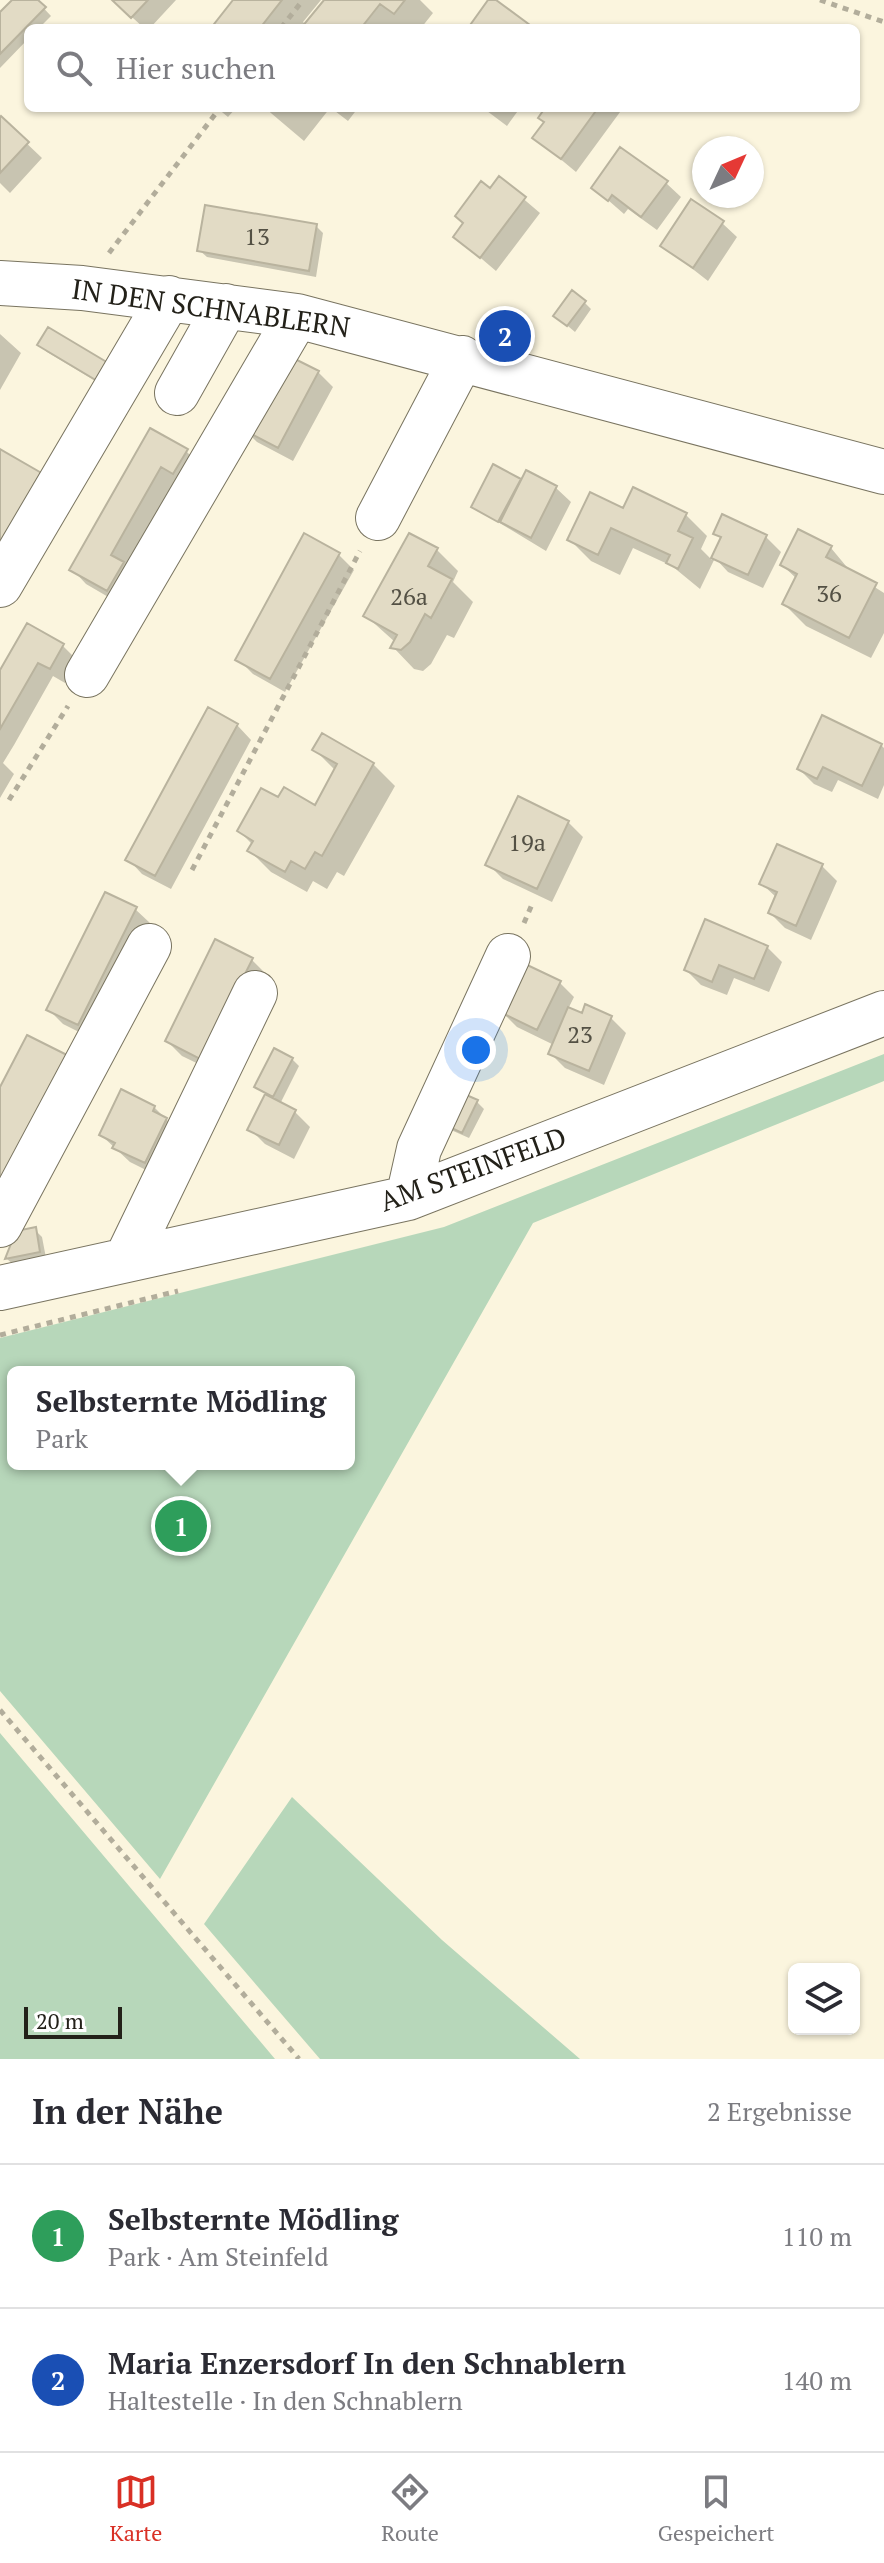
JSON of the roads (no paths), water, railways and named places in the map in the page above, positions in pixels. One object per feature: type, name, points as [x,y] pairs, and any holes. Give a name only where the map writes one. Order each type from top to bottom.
[{"type":"street","name":"IN DEN SCHNABLERN","points":[[0,283],[82,288],[297,316],[884,472]]},
{"type":"street","points":[[0,585],[169,298]]},
{"type":"street","points":[[177,393],[226,306]]},
{"type":"street","points":[[87,675],[297,316]]},
{"type":"street","points":[[378,518],[462,358]]},
{"type":"street","points":[[0,1225],[149,946]]},
{"type":"street","points":[[408,1198],[419,1149],[508,956]]},
{"type":"street","points":[[126,1260],[255,993]]},
{"type":"street","name":"AM STEINFELD","points":[[0,1288],[408,1198],[884,1013]]},
{"type":"place","name":"Maria Enzersdorf In den Schnablern","points":[[505,336]]},
{"type":"place","name":"Selbsternte Mödling","points":[[181,1526]]}]
